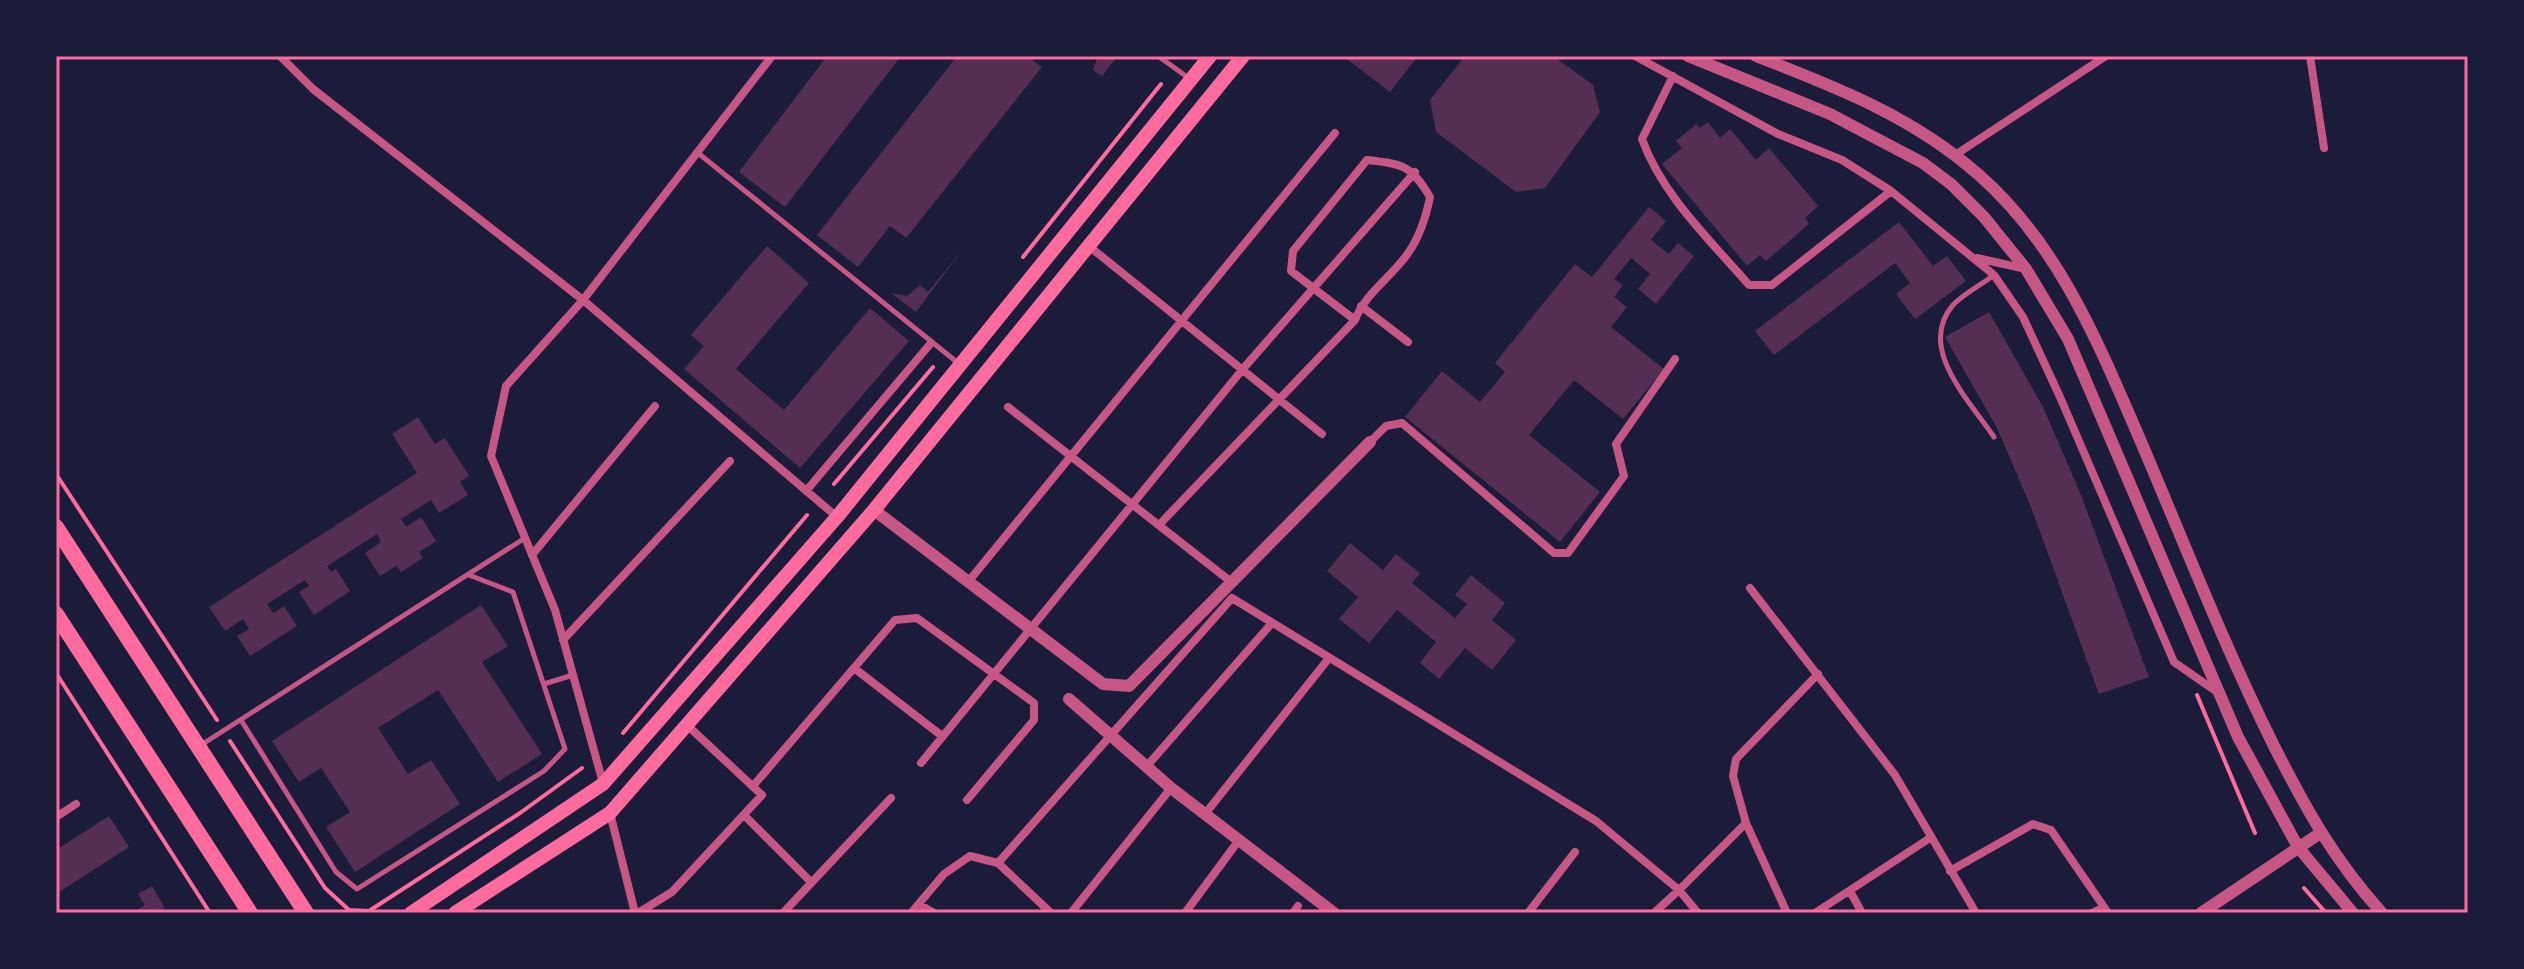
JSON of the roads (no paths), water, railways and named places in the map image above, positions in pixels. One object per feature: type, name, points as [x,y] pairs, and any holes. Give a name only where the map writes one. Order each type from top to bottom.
[{"type":"main road","points":[[411,913],[603,784],[837,517],[1210,56]]},
{"type":"main road","points":[[455,913],[610,813],[874,510],[1243,56]]},
{"type":"main road","points":[[56,527],[306,913]]},
{"type":"main road","points":[[56,614],[250,913]]},
{"type":"street","points":[[280,56],[313,89],[583,300],[837,517]]},
{"type":"street","points":[[603,784],[555,610],[491,456],[506,386],[583,300],[772,56]]},
{"type":"street","points":[[1635,56],[1778,134],[1842,160],[1891,191],[1994,275],[2023,317],[2174,662],[2218,692]]},
{"type":"street","points":[[1688,56],[1830,114],[1923,163],[1951,184],[1984,217],[2026,269],[2068,339],[2218,692],[2298,847],[2353,913]]},
{"type":"street","points":[[1756,56],[1889,111],[1955,155],[2009,205],[2072,290],[2249,697],[2319,834],[2382,913]]},
{"type":"street","points":[[1955,155],[2106,56]]},
{"type":"street","points":[[2310,56],[2324,148]]},
{"type":"street","points":[[1673,76],[1642,139],[1652,166],[1685,211],[1749,285],[1772,285],[1891,191]]},
{"type":"street","points":[[968,582],[1335,133]]},
{"type":"street","points":[[1159,525],[1280,402],[1355,320],[1361,306],[1408,254],[1426,218],[1430,197],[1415,172],[1396,163],[1367,160],[1293,251],[1291,271],[1355,320]]},
{"type":"street","points":[[921,763],[1242,370],[1316,289],[1415,172]]},
{"type":"street","points":[[1090,247],[1322,434]]},
{"type":"street","points":[[1976,258],[2026,269]]},
{"type":"street","points":[[1361,306],[1408,342]]},
{"type":"street","points":[[806,491],[931,343]]},
{"type":"street","points":[[874,510],[1103,684],[1129,686],[1386,426],[1402,423],[1554,553],[1568,553],[1624,476],[1616,444],[1675,359]]},
{"type":"street","points":[[532,555],[655,406]]},
{"type":"street","points":[[1008,407],[1230,581]]},
{"type":"street","points":[[563,640],[730,461]]},
{"type":"street","points":[[1750,588],[1895,775],[1976,913]]},
{"type":"street","points":[[998,863],[1232,598],[1596,821],[1679,890],[1698,913]]},
{"type":"street","points":[[753,786],[895,620],[917,618],[1034,703],[1034,720],[967,800]]},
{"type":"street","points":[[1147,766],[1272,623]]},
{"type":"street","points":[[1205,814],[1329,658]]},
{"type":"street","points":[[854,668],[942,736]]},
{"type":"street","points":[[1787,913],[1746,823],[1733,776],[1736,759],[1818,674]]},
{"type":"street","points":[[1069,699],[1171,788],[1329,912]]},
{"type":"street","points":[[610,813],[636,913],[672,892],[762,795],[688,726]]},
{"type":"street","points":[[1071,913],[1171,788]]},
{"type":"street","points":[[783,913],[891,798]]},
{"type":"street","points":[[56,817],[76,804]]},
{"type":"street","points":[[744,815],[810,881]]},
{"type":"street","points":[[1654,913],[1746,823]]},
{"type":"street","points":[[1950,871],[2033,824],[2051,830],[2106,910],[2092,913]]},
{"type":"street","points":[[2201,913],[2319,834]]},
{"type":"street","points":[[1815,913],[1930,838]]},
{"type":"street","points":[[1185,913],[1239,840]]},
{"type":"street","points":[[1528,913],[1575,852]]},
{"type":"street","points":[[911,913],[944,874],[970,856],[998,863],[1051,913]]},
{"type":"street","points":[[1850,891],[1862,913]]},
{"type":"street","points":[[920,905],[934,913]]},
{"type":"lane","points":[[1158,56],[1191,80]]},
{"type":"lane","points":[[698,153],[962,366]]},
{"type":"lane","points":[[1994,275],[1953,306],[1938,335],[1944,362],[1994,437]]},
{"type":"lane","points":[[197,747],[525,538]]},
{"type":"lane","points":[[241,720],[336,872],[357,889],[544,771],[565,749],[513,592],[469,575]]},
{"type":"lane","points":[[544,684],[573,675]]}]
